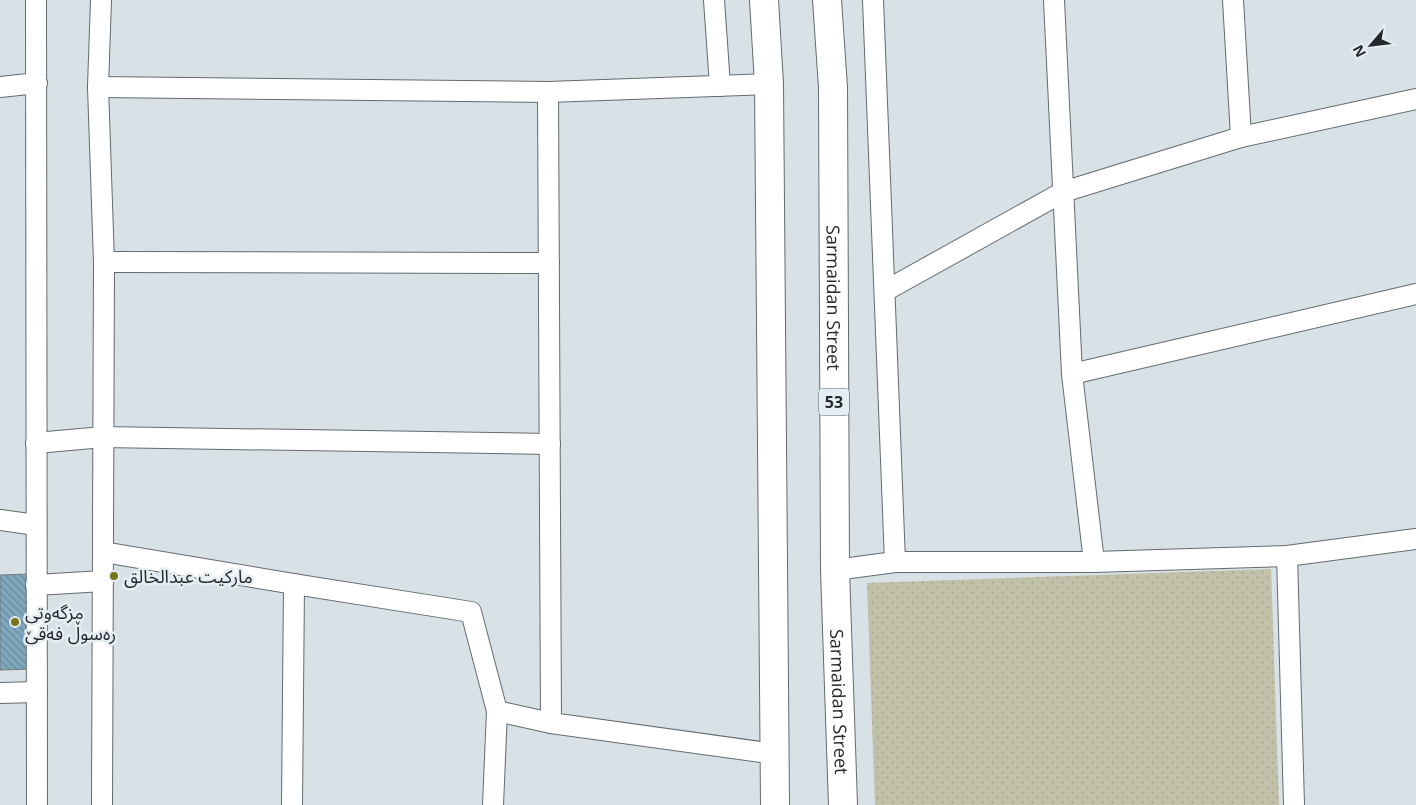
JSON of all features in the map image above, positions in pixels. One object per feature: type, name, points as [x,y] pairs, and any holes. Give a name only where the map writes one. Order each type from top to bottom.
[{"type":"main road","points":[[764,0],[769,84],[775,805]]},
{"type":"main road","name":"Sarmaidan Street","points":[[827,0],[833,87],[835,570],[843,805]]},
{"type":"street","points":[[36,0],[37,805]]},
{"type":"street","points":[[101,0],[98,87],[104,262],[102,805]]},
{"type":"street","points":[[714,0],[720,86]]},
{"type":"street","points":[[873,0],[896,562]]},
{"type":"street","points":[[1054,0],[1072,374],[1094,562]]},
{"type":"street","points":[[1233,0],[1241,137]]},
{"type":"street","points":[[0,86],[37,83]]},
{"type":"street","points":[[98,87],[548,92],[769,84]]},
{"type":"street","points":[[548,92],[551,723]]},
{"type":"street","points":[[884,291],[1063,192],[1241,137],[1416,100]]},
{"type":"street","points":[[104,262],[549,263]]},
{"type":"street","points":[[1072,374],[1416,294]]},
{"type":"street","points":[[36,442],[103,436],[550,444]]},
{"type":"street","points":[[0,520],[36,525]]},
{"type":"street","points":[[835,570],[896,562],[1094,562],[1287,556],[1416,539]]},
{"type":"street","points":[[103,552],[471,612],[497,711],[493,805]]},
{"type":"street","points":[[1287,556],[1294,805]]},
{"type":"street","points":[[36,585],[103,581]]},
{"type":"street","points":[[292,805],[294,584]]},
{"type":"street","points":[[0,693],[37,692]]},
{"type":"street","points":[[497,711],[551,723],[776,754]]},
{"type":"green space","points":[[1271,569],[1279,805],[875,805],[867,583]]},
{"type":"building","name":"مزگەوتی رەسوڵ فەقێ","points":[[29,574],[32,669],[0,670],[0,575]]},
{"type":"place","name":"ماركیت عبدالخالق","points":[[114,576]]},
{"type":"place","name":"مزگەوتی رەسوڵ فەقێ","points":[[15,622]]}]
